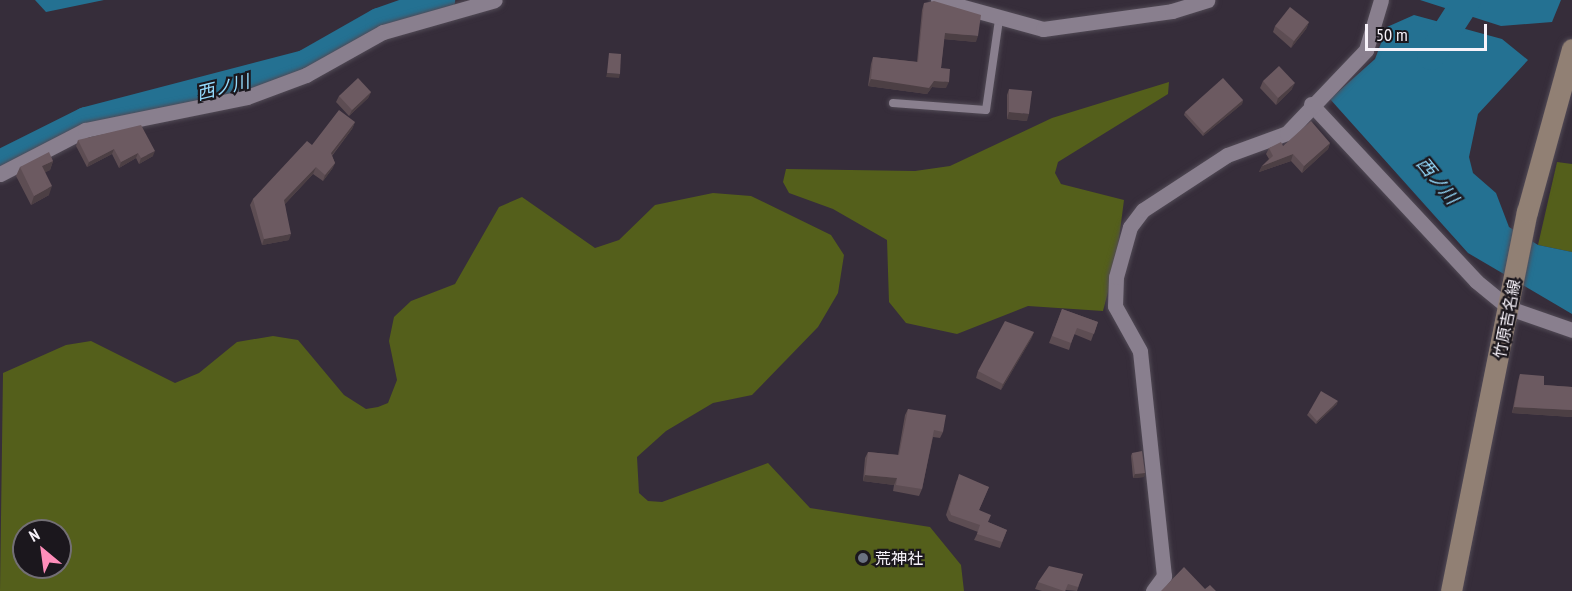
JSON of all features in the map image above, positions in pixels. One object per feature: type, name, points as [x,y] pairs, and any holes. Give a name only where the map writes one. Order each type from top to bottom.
[{"type":"main road","name":"竹原吉名線","points":[[1451,591],[1527,212],[1572,49]]},
{"type":"street","points":[[0,174],[85,130],[247,96],[306,75],[383,32],[495,0]]},
{"type":"street","points":[[938,0],[999,20],[1043,29],[1172,11],[1207,0]]},
{"type":"street","points":[[1153,591],[1164,576],[1140,351],[1115,306],[1116,277],[1130,227],[1143,210],[1227,154],[1287,133],[1311,104],[1366,50],[1381,0]]},
{"type":"street","points":[[1311,104],[1476,281],[1510,303],[1572,330]]},
{"type":"lane","points":[[893,104],[986,110],[999,20]]},
{"type":"green space","points":[[1169,82],[1168,94],[1058,162],[1055,173],[1061,184],[1124,200],[1116,262],[1103,311],[1028,306],[957,334],[906,323],[889,302],[887,240],[833,209],[789,193],[783,182],[786,169],[915,171],[950,166],[1052,118]]},
{"type":"green space","points":[[1557,162],[1572,164],[1572,252],[1538,245]]},
{"type":"green space","points":[[713,193],[751,196],[831,235],[844,255],[838,293],[818,327],[752,395],[713,403],[666,431],[637,457],[639,493],[648,501],[662,502],[768,463],[810,508],[930,527],[961,565],[964,591],[0,591],[3,373],[66,345],[91,341],[175,383],[199,373],[237,342],[273,336],[298,340],[344,395],[366,409],[378,407],[388,403],[397,380],[389,341],[394,317],[411,301],[455,284],[499,207],[522,197],[595,248],[619,240],[655,205]]},
{"type":"water","points":[[35,0],[104,0],[46,12]]},
{"type":"water","points":[[1420,0],[1561,0],[1552,22],[1501,26]]},
{"type":"water","points":[[1414,15],[1502,39],[1528,60],[1478,114],[1469,157],[1473,173],[1496,193],[1509,227],[1538,245],[1572,252],[1572,314],[1468,253],[1330,99],[1375,59],[1387,27]]},
{"type":"building","points":[[934,1],[981,15],[978,36],[945,33],[941,68],[950,69],[949,82],[934,81],[929,88],[871,79],[873,57],[918,62],[924,3]]},
{"type":"building","points":[[1290,7],[1309,22],[1294,41],[1275,26]]},
{"type":"building","points":[[609,53],[621,54],[620,74],[607,73]]},
{"type":"building","points":[[1279,66],[1295,83],[1278,98],[1263,81]]},
{"type":"building","points":[[358,78],[371,92],[352,110],[339,96]]},
{"type":"building","points":[[1223,78],[1243,100],[1204,133],[1185,112]]},
{"type":"building","points":[[1009,89],[1032,91],[1029,114],[1009,112]]},
{"type":"building","points":[[339,110],[355,122],[331,153],[335,163],[325,175],[316,167],[284,200],[291,234],[264,239],[253,199],[307,141],[312,145]]},
{"type":"building","points":[[1311,121],[1330,143],[1304,166],[1293,154],[1262,166],[1273,156],[1269,148],[1281,142],[1283,146]]},
{"type":"building","points":[[141,125],[155,151],[141,158],[138,153],[121,162],[114,149],[89,162],[78,140]]},
{"type":"building","points":[[49,152],[53,161],[42,166],[52,186],[34,196],[20,167]]},
{"type":"building","points":[[1062,309],[1098,322],[1094,334],[1077,328],[1071,343],[1052,336]]},
{"type":"building","points":[[1005,321],[1034,332],[1003,384],[978,371]]},
{"type":"building","points":[[1520,374],[1544,376],[1544,385],[1572,387],[1572,410],[1514,407]]},
{"type":"building","points":[[1321,391],[1338,401],[1317,421],[1309,412]]},
{"type":"building","points":[[908,409],[946,415],[943,432],[934,430],[922,489],[896,485],[897,478],[865,475],[868,452],[899,455]]},
{"type":"building","points":[[1142,451],[1145,473],[1135,474],[1132,453]]},
{"type":"building","points":[[959,474],[989,487],[979,510],[991,515],[988,522],[1007,530],[1002,542],[977,534],[980,525],[951,515],[949,509]]},
{"type":"building","points":[[1049,566],[1083,574],[1078,587],[1068,584],[1064,591],[1038,582]]},
{"type":"building","points":[[1184,567],[1205,589],[1210,585],[1216,591],[1161,591]]},
{"type":"waterway","name":"西ノ川","points":[[0,164],[86,121],[305,64],[379,22],[441,0]]},
{"type":"waterway","name":"西ノ川","points":[[1431,56],[1467,0]]},
{"type":"place","name":"荒神社","points":[[863,558]]}]
